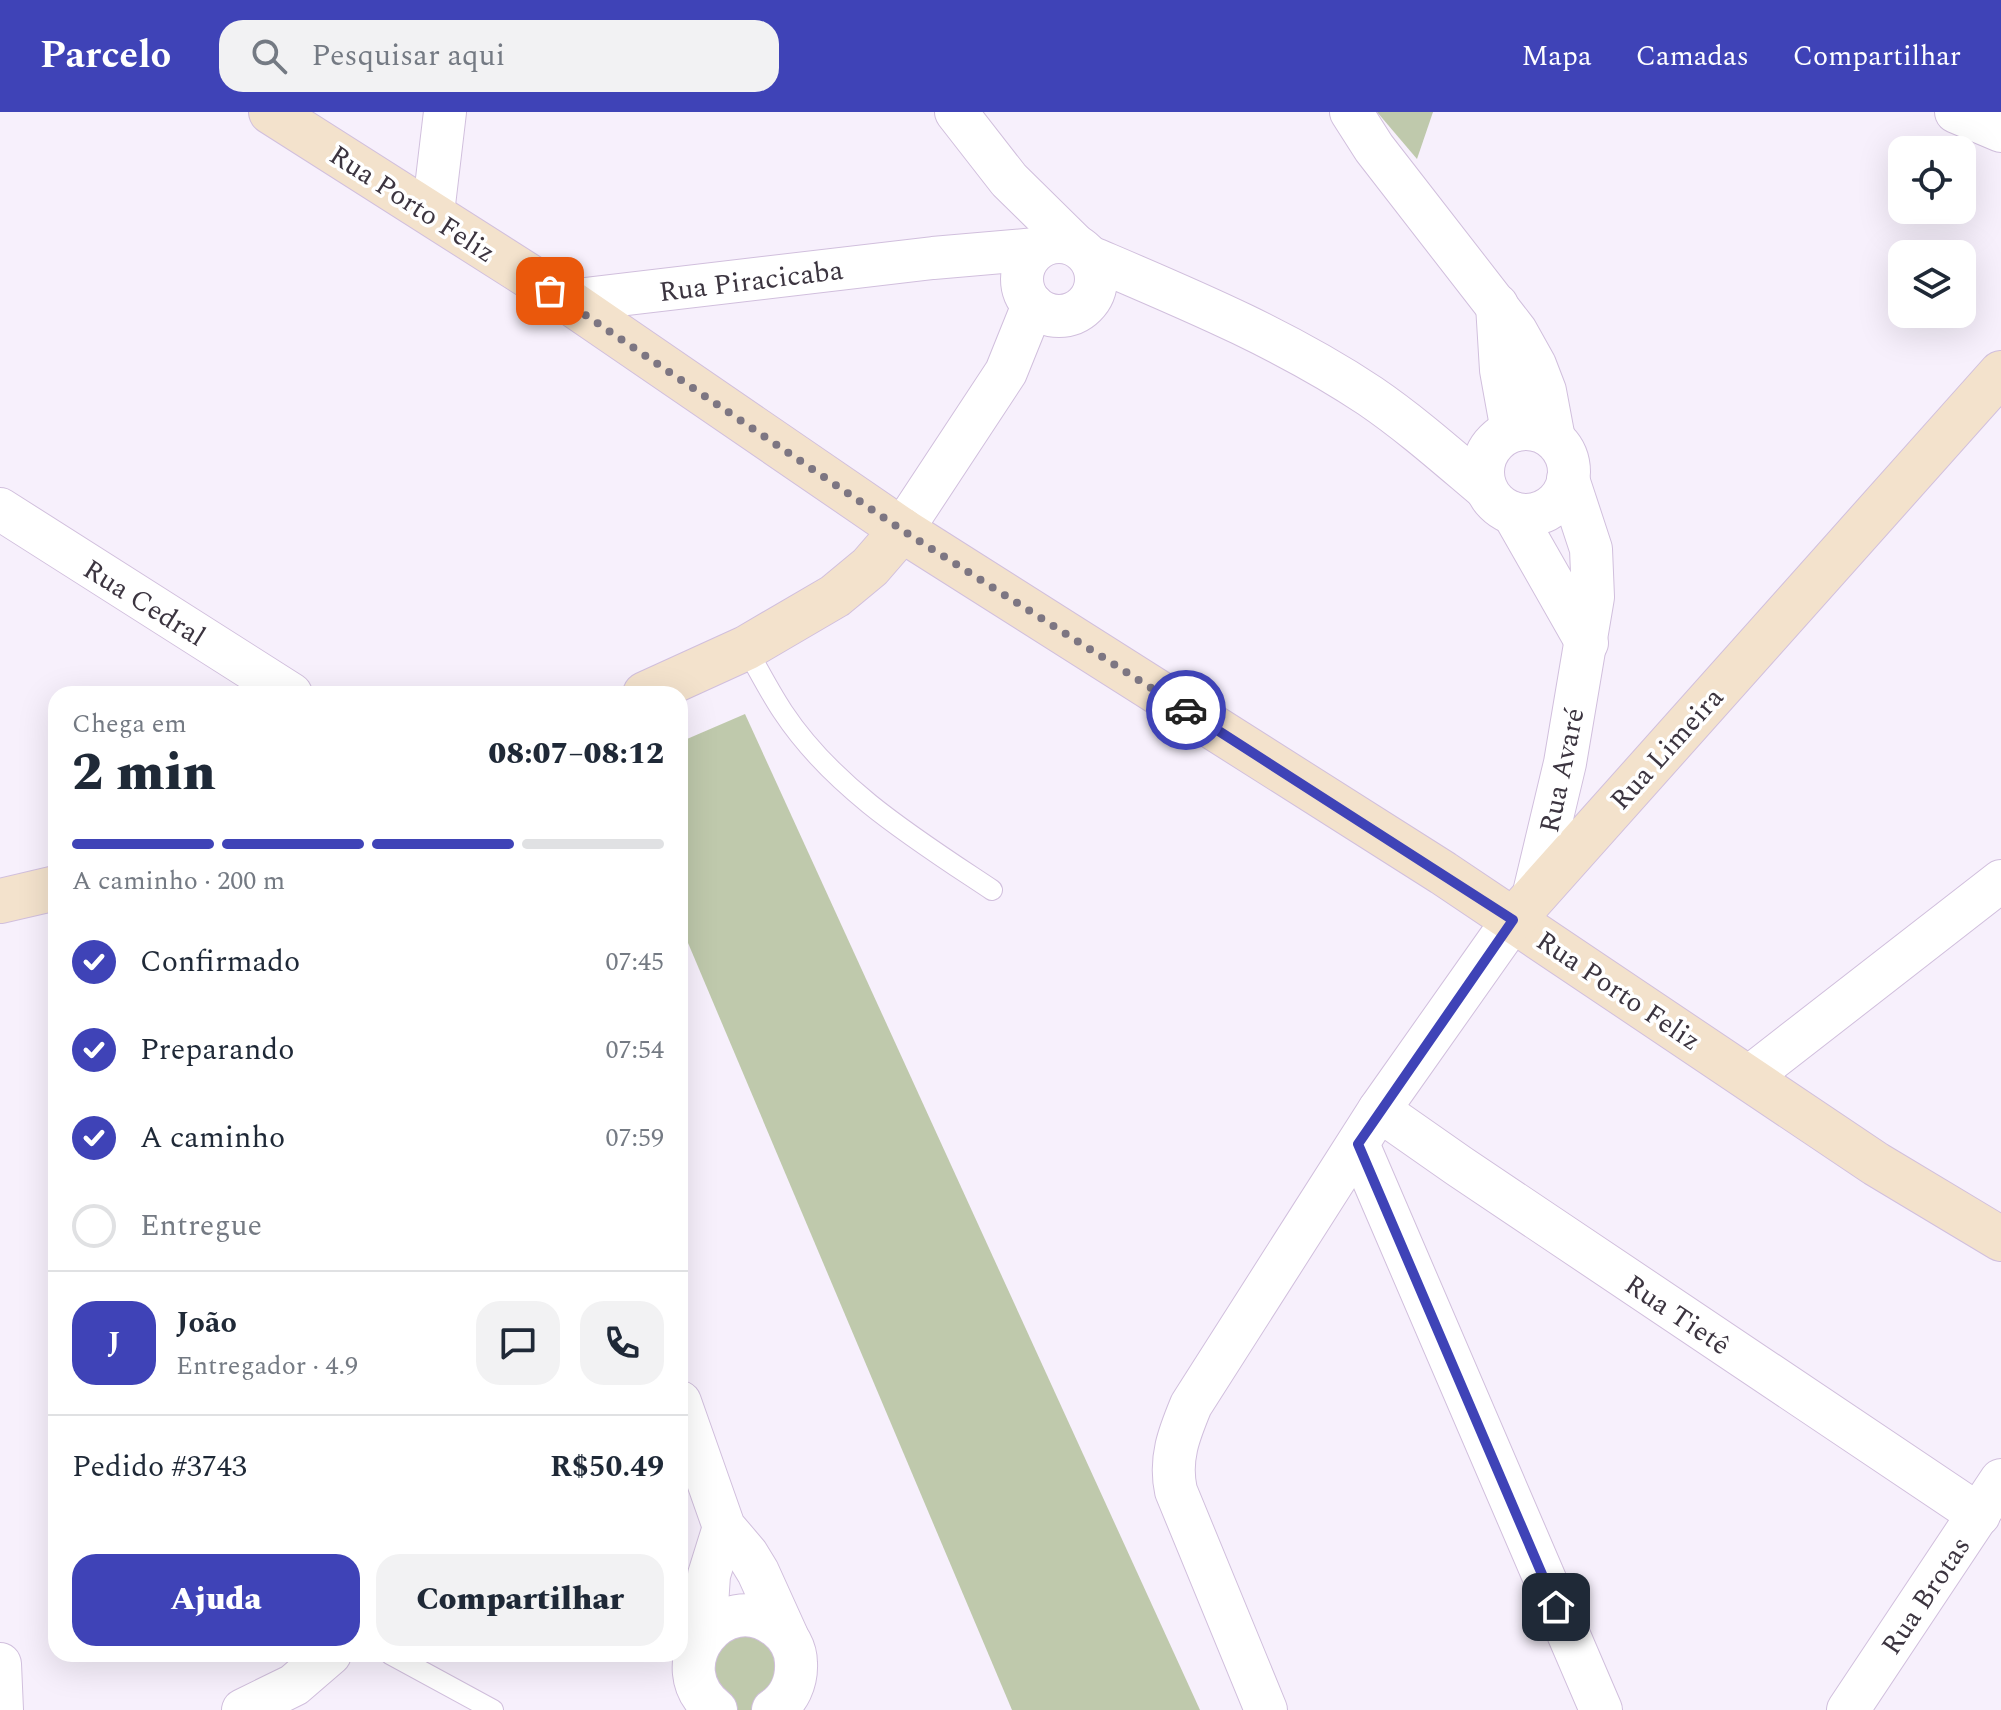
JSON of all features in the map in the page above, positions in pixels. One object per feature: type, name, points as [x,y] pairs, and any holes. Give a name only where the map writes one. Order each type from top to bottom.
[{"type":"main road","name":"Rua Porto Feliz","points":[[271,112],[568,301],[902,530],[1523,908],[1749,1077],[1876,1164],[2001,1239]]},
{"type":"main road","name":"Rua Limeira","points":[[1523,908],[2001,373]]},
{"type":"main road","points":[[663,686],[746,648],[835,596],[870,567],[902,530]]},
{"type":"main road","points":[[0,901],[48,890]]},
{"type":"street","points":[[433,213],[445,112]]},
{"type":"street","points":[[902,530],[1053,305],[1094,292],[1096,281],[1009,180],[956,112]]},
{"type":"street","points":[[1351,112],[1374,148],[1516,331],[1545,391],[1554,439]]},
{"type":"street","points":[[1956,112],[2001,131]]},
{"type":"street","points":[[1183,297],[1053,305],[1022,283],[1023,270],[1027,258],[1067,250],[1183,297],[1309,358],[1372,397],[1499,501],[1527,515],[1542,512],[1564,493],[1568,464],[1554,439],[1541,431],[1527,428],[1505,435],[1422,435]]},
{"type":"street","name":"Rua Piracicaba","points":[[568,301],[933,258],[1067,250]]},
{"type":"street","name":"Rua Piracicaba","points":[[933,258],[1053,305]]},
{"type":"street","points":[[1497,304],[1505,435],[1484,462],[1499,501],[1587,643]]},
{"type":"street","name":"Rua Avaré","points":[[1523,908],[1565,763],[1593,597],[1593,568],[1582,515],[1568,479]]},
{"type":"street","name":"Rua Cedral","points":[[0,509],[278,686]]},
{"type":"street","points":[[1749,1077],[2001,881]]},
{"type":"street","name":"Rua Limeira","points":[[1266,1710],[1176,1491],[1173,1474],[1178,1435],[1191,1405],[1368,1127],[1523,908]]},
{"type":"street","points":[[1368,1127],[1601,1710]]},
{"type":"street","name":"Rua Tietê","points":[[1368,1127],[1472,1175],[1979,1515]]},
{"type":"street","points":[[688,1425],[724,1527],[758,1572],[796,1656],[793,1687],[783,1707]]},
{"type":"street","name":"Rua Brotas","points":[[1848,1710],[2001,1480]]},
{"type":"street","points":[[699,1701],[694,1660],[705,1635],[709,1575],[724,1527]]},
{"type":"street","points":[[705,1635],[719,1623],[745,1615],[763,1619],[787,1636]]},
{"type":"street","points":[[243,1710],[294,1685],[321,1662]]},
{"type":"street","points":[[0,1664],[2,1710]]},
{"type":"lane","points":[[746,648],[784,713],[821,758],[863,799],[992,890]]},
{"type":"lane","points":[[405,1662],[493,1710]]},
{"type":"green space","points":[[1377,112],[1433,112],[1417,159]]},
{"type":"green space","points":[[745,714],[1200,1710],[1012,1710],[688,943],[688,739]]},
{"type":"green space","points":[[725,1626],[786,1650],[760,1710],[727,1710],[707,1695]]},
{"type":"way so far","points":[[550,291],[902,530],[1186,710]]},
{"type":"route","points":[[1186,710],[1513,920],[1358,1144],[1556,1607]]}]
